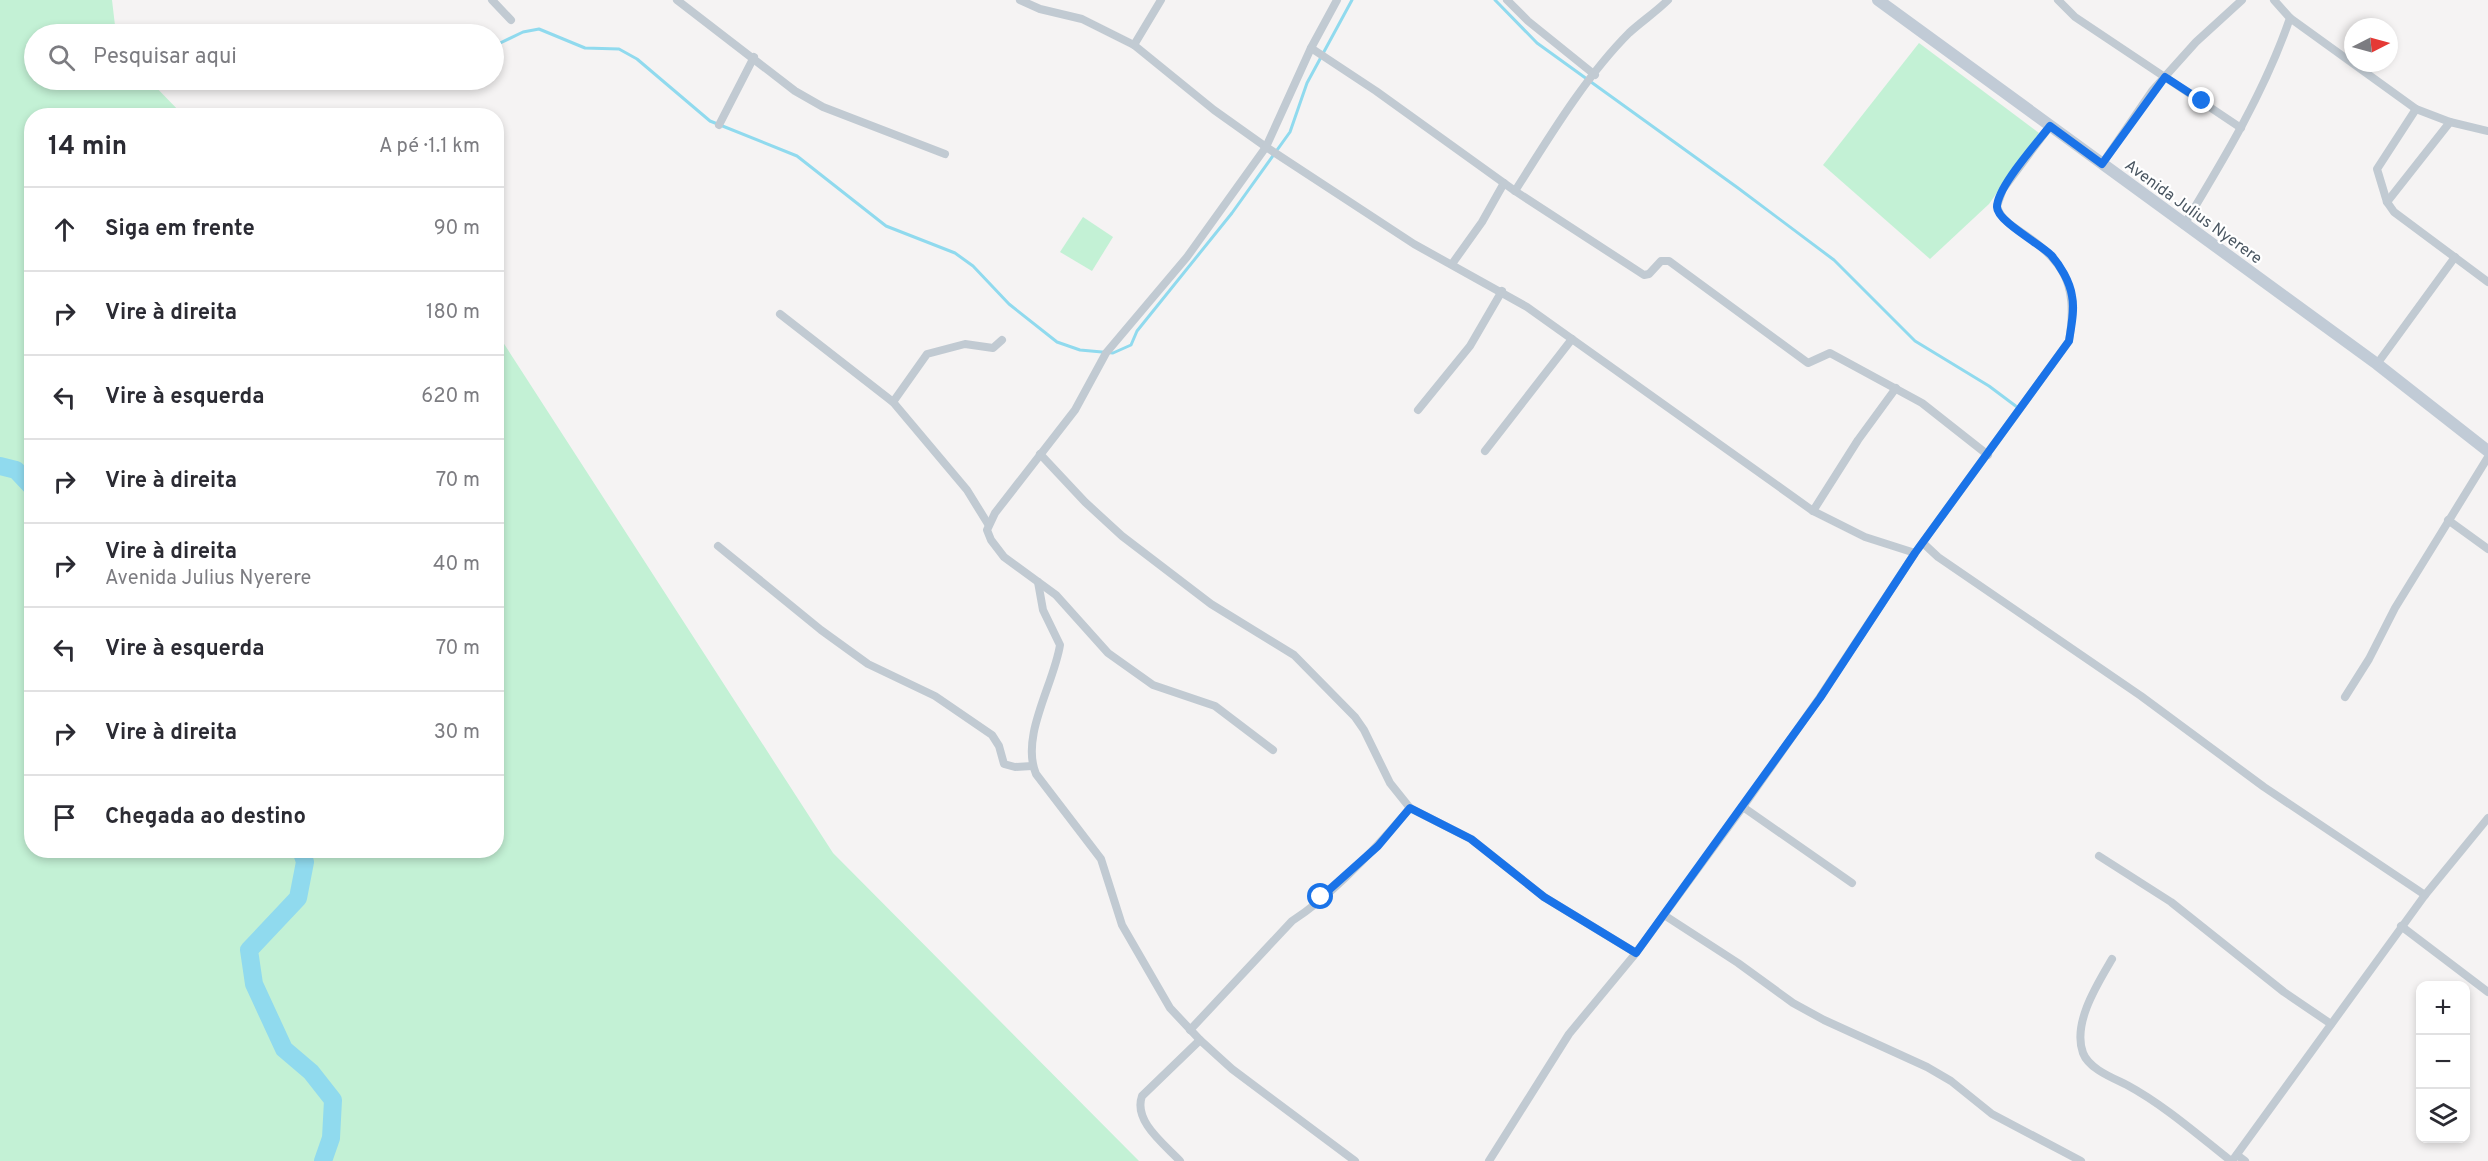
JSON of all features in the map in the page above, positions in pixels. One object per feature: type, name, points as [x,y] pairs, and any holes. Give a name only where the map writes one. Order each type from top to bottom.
[{"type":"street","points":[[492,0],[511,20]]},
{"type":"street","points":[[677,0],[754,57],[795,91],[824,107],[945,154]]},
{"type":"street","points":[[1020,0],[1040,9],[1082,19],[1134,45],[1214,110],[1266,147],[1414,244],[1502,291],[1813,511],[1865,537],[1915,553]]},
{"type":"street","points":[[1134,45],[1161,0]]},
{"type":"street","points":[[988,524],[1084,396],[1106,353],[1187,257],[1266,147],[1311,48],[1337,0]]},
{"type":"street","points":[[1507,0],[1528,21],[1595,75]]},
{"type":"street","points":[[1515,191],[1540,151],[1595,75],[1629,33],[1668,0]]},
{"type":"street","name":"Avenida Julius Nyerere","points":[[1878,0],[2377,364],[2488,452]]},
{"type":"street","points":[[2058,0],[2075,16],[2241,128]]},
{"type":"street","points":[[2102,164],[2165,77],[2196,42],[2242,0]]},
{"type":"street","points":[[2274,0],[2290,18],[2416,109],[2450,122],[2488,131]]},
{"type":"street","points":[[2184,225],[2241,128],[2290,18]]},
{"type":"street","points":[[1311,48],[1376,91],[1515,191],[1644,275],[1652,271],[1661,261],[1669,261],[1808,363],[1830,353],[1922,403],[1988,455]]},
{"type":"street","points":[[719,125],[754,57]]},
{"type":"street","points":[[2416,109],[2377,169],[2387,202],[2394,212],[2488,282]]},
{"type":"street","points":[[2387,202],[2450,122]]},
{"type":"street","points":[[1489,1161],[1569,1034],[1636,953],[1743,807],[1826,688],[1915,553],[2069,341],[2073,305],[2068,283],[2051,256],[2006,221],[1997,206],[2003,189],[2050,126]]},
{"type":"street","points":[[1452,264],[1482,222],[1504,183]]},
{"type":"street","points":[[2377,364],[2455,257]]},
{"type":"street","points":[[1418,410],[1470,346],[1502,291]]},
{"type":"street","points":[[780,314],[893,402],[967,490],[988,524],[989,536],[999,552],[1056,595],[1108,654],[1153,685],[1215,706],[1273,750]]},
{"type":"street","points":[[1485,451],[1572,339]]},
{"type":"street","points":[[893,402],[927,354],[964,345],[993,348],[1002,340]]},
{"type":"street","points":[[1813,511],[1858,440],[1896,388]]},
{"type":"street","points":[[1040,454],[1085,502],[1122,536],[1211,604],[1294,655],[1364,730],[1390,783],[1410,808],[1471,839],[1544,897],[1636,953]]},
{"type":"street","points":[[2345,697],[2448,520],[2488,457]]},
{"type":"street","points":[[2448,520],[2488,549]]},
{"type":"street","points":[[1923,543],[1938,557],[2149,702],[2264,787],[2425,894]]},
{"type":"street","points":[[718,546],[821,630],[868,664],[935,696],[992,735],[999,746],[1004,764],[1015,768],[1032,766]]},
{"type":"street","points":[[1038,582],[1043,610],[1060,645],[1034,736],[1032,766],[1101,859],[1116,913],[1170,1008],[1200,1040],[1281,1108],[1354,1161]]},
{"type":"street","points":[[1743,807],[1852,883]]},
{"type":"street","points":[[1190,1030],[1292,921],[1308,912],[1378,846],[1410,808]]},
{"type":"street","points":[[2234,1159],[2401,926],[2488,818]]},
{"type":"street","points":[[2099,856],[2171,902],[2284,992],[2331,1024]]},
{"type":"street","points":[[1664,915],[1738,963],[1793,1003],[1824,1020],[1927,1067],[1951,1081],[1992,1114],[2081,1161]]},
{"type":"street","points":[[2401,926],[2488,992]]},
{"type":"street","points":[[2112,959],[2086,1008],[2082,1046],[2085,1058],[2099,1071],[2138,1091],[2234,1159],[2245,1161]]},
{"type":"street","points":[[1180,1161],[1141,1116],[1139,1104],[1142,1096],[1200,1040]]},
{"type":"green space","points":[[0,0],[112,0],[115,24],[24,24],[24,90],[159,90],[176,108],[24,108],[24,858],[504,858],[504,344],[833,853],[1139,1161],[0,1161]]},
{"type":"green space","points":[[1919,43],[2039,133],[1989,204],[1930,259],[1823,165]]},
{"type":"green space","points":[[1083,217],[1113,237],[1092,271],[1060,252]]},
{"type":"waterway","points":[[504,41],[523,32],[539,29],[585,48],[619,49],[637,59],[710,121],[797,156],[886,226],[955,253],[973,266],[1009,304],[1057,342],[1080,350],[1113,353],[1131,345],[1137,331],[1232,213],[1290,132],[1307,83],[1352,0]]},
{"type":"waterway","points":[[1495,0],[1537,43],[1834,260],[1915,341],[1989,386],[2017,407]]},
{"type":"waterway","points":[[0,466],[16,470],[24,478]]},
{"type":"waterway","points":[[304,858],[305,862],[298,898],[249,950],[254,984],[284,1049],[311,1072],[333,1100],[331,1138],[323,1161]]},
{"type":"route","points":[[1321,897],[1378,846],[1410,808],[1471,839],[1544,897],[1610,935],[1636,953],[1820,698],[1915,553],[2069,341],[2073,305],[2068,283],[2051,256],[2006,221],[1998,212],[1997,206],[2003,189],[2050,126],[2102,164],[2152,91],[2165,77],[2202,101]]}]
